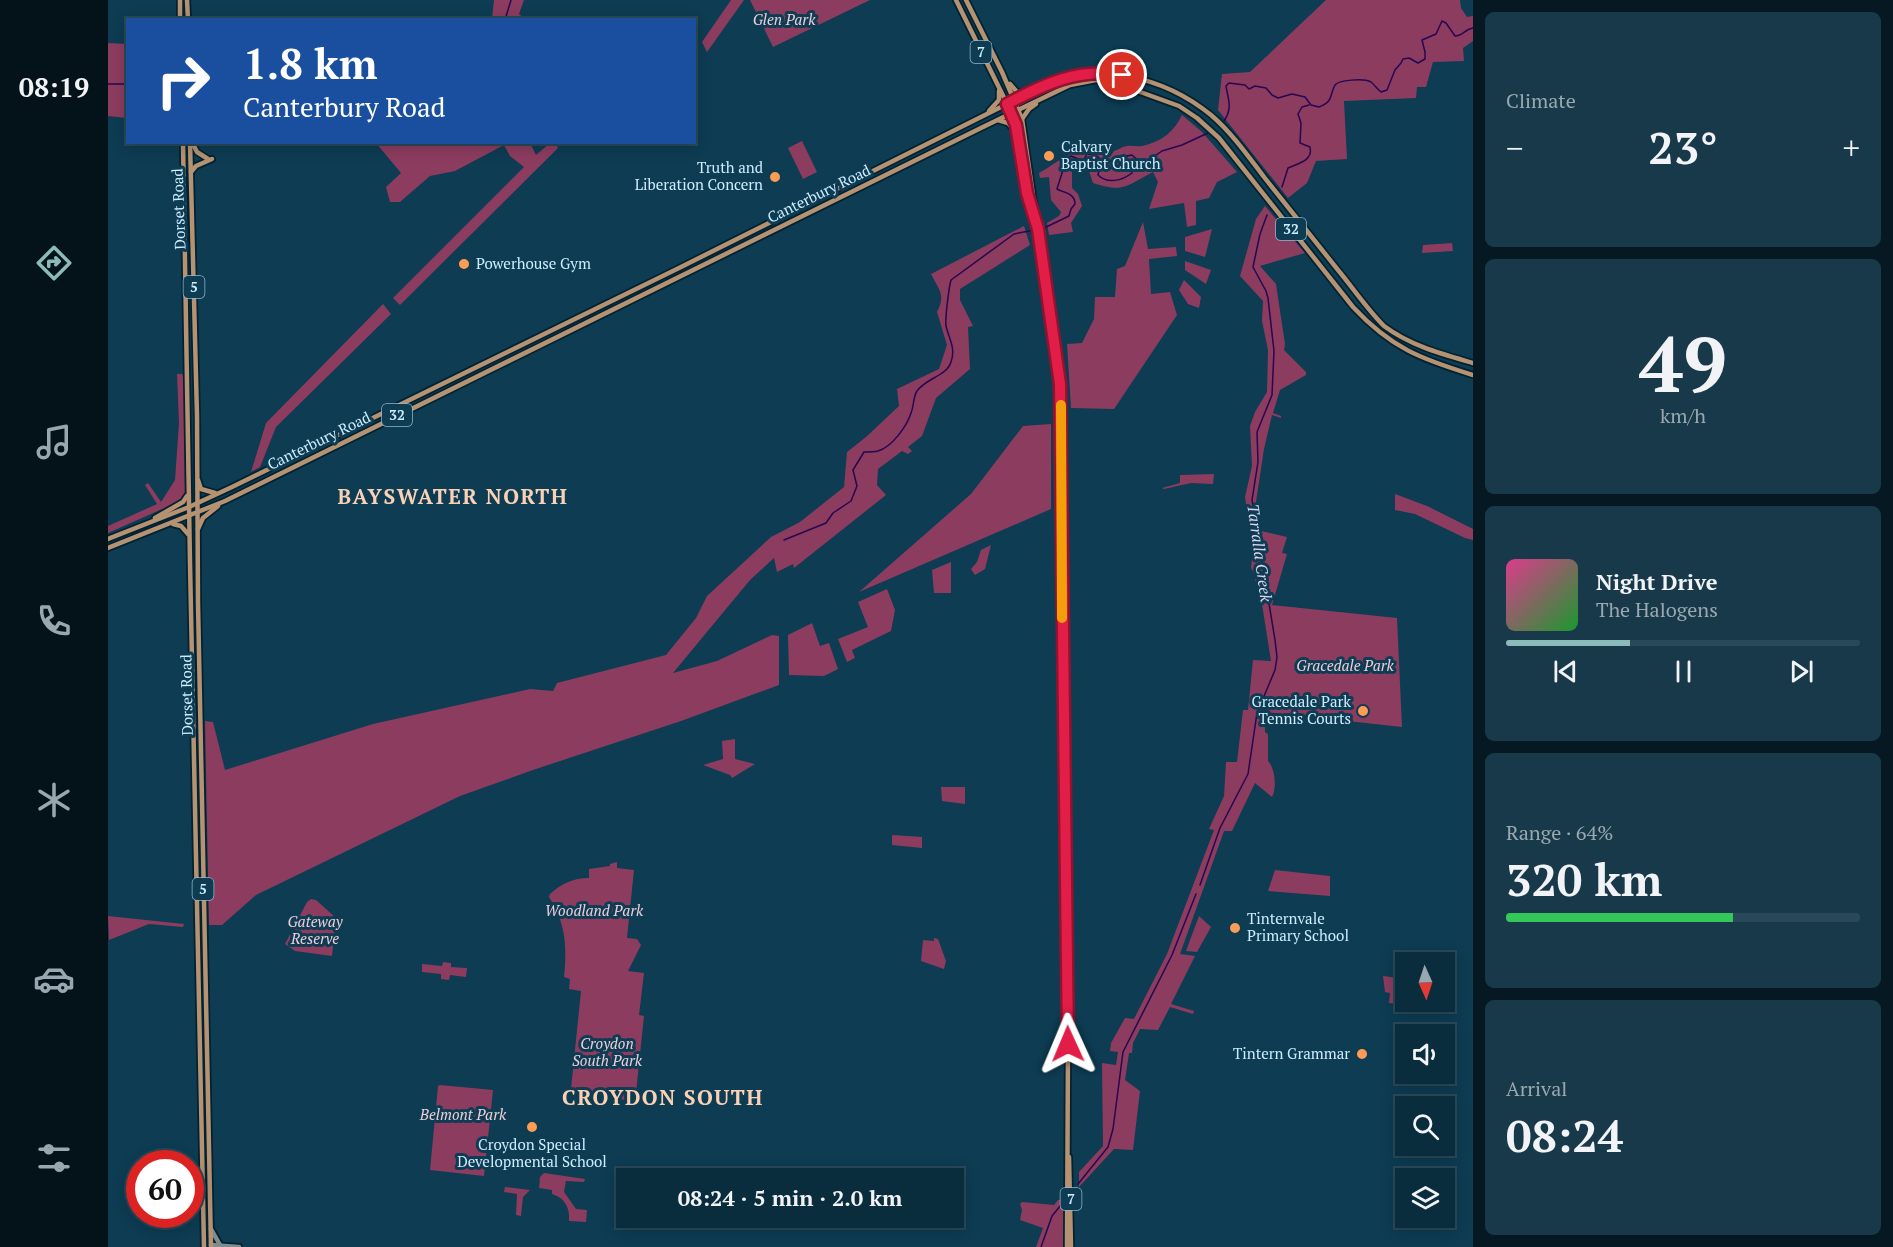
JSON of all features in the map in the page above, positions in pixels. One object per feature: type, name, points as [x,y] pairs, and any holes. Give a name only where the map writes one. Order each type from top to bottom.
[{"type":"main road","points":[[180,0],[180,18]]},
{"type":"main road","points":[[188,0],[188,18]]},
{"type":"main road","name":"7","points":[[956,0],[1011,114],[1038,229],[1059,367],[1068,1151],[1071,1165],[1069,1247]]},
{"type":"main road","name":"7","points":[[966,0],[1023,120],[1030,195]]},
{"type":"main road","points":[[1002,72],[1015,90],[1028,93]]},
{"type":"main road","points":[[1110,82],[1113,73]]},
{"type":"main road","name":"Canterbury Road","points":[[108,538],[220,493],[1028,93],[1059,79],[1077,74],[1113,73],[1156,85],[1201,108],[1228,132],[1384,326],[1415,344],[1473,363]]},
{"type":"main road","name":"Canterbury Road","points":[[108,548],[225,501],[1076,83],[1110,82],[1172,103],[1197,118],[1219,138],[1370,326],[1403,350],[1473,375]]},
{"type":"main road","points":[[985,115],[999,100],[999,87]]},
{"type":"main road","points":[[1023,120],[1029,109],[1048,96]]},
{"type":"main road","points":[[998,120],[1010,124],[1018,139]]},
{"type":"main road","name":"Dorset Road","points":[[183,144],[204,1246]]},
{"type":"main road","name":"Dorset Road","points":[[191,144],[211,1246]]},
{"type":"main road","points":[[190,172],[210,159],[199,155],[192,144]]},
{"type":"main road","points":[[928,144],[934,151]]},
{"type":"main road","points":[[1264,195],[1273,188]]},
{"type":"main road","points":[[753,231],[756,239]]},
{"type":"main road","points":[[1310,253],[1319,245]]},
{"type":"main road","points":[[554,328],[560,335]]},
{"type":"main road","points":[[1441,365],[1442,354]]},
{"type":"main road","points":[[436,387],[439,395]]},
{"type":"main road","points":[[341,435],[345,441]]},
{"type":"main road","points":[[196,477],[201,489],[220,493]]},
{"type":"main road","points":[[142,526],[183,502],[188,494]]},
{"type":"main road","points":[[198,530],[204,518],[225,501]]},
{"type":"main road","points":[[171,524],[184,528],[189,536]]},
{"type":"main road","points":[[194,725],[200,725]]},
{"type":"main road","points":[[202,1120],[208,1120]]},
{"type":"main road","points":[[211,1229],[220,1245]]},
{"type":"main road","points":[[204,1246],[235,1247]]},
{"type":"green space","points":[[494,0],[524,0],[519,14],[524,18],[492,18]]},
{"type":"green space","points":[[731,0],[744,0],[707,52],[702,42]]},
{"type":"green space","name":"Glen Park","points":[[750,0],[870,0],[773,47]]},
{"type":"green space","points":[[1326,0],[1460,0],[1461,8],[1467,17],[1473,16],[1473,41],[1463,48],[1464,61],[1433,62],[1426,87],[1417,87],[1416,98],[1344,101],[1347,159],[1316,161],[1307,183],[1288,198],[1218,110],[1222,74],[1250,72]]},
{"type":"green space","points":[[108,43],[126,44],[126,118],[108,116]]},
{"type":"green space","points":[[1182,115],[1202,132],[1237,172],[1217,182],[1209,198],[1196,201],[1196,225],[1187,227],[1184,203],[1149,209],[1158,182],[1153,172],[1118,188],[1093,183],[1089,171],[1072,169],[1072,188],[1078,194],[1082,206],[1071,223],[1073,232],[1049,235],[1047,223],[1059,216],[1061,212],[1051,200],[1049,177],[1040,178],[1039,173],[1082,150],[1110,157],[1114,151],[1124,147],[1142,146],[1155,142],[1171,131]]},
{"type":"green space","points":[[802,141],[817,172],[803,179],[788,148]]},
{"type":"green space","points":[[377,144],[530,144],[536,155],[549,144],[556,144],[558,148],[400,305],[393,298],[524,167],[510,156],[504,145],[455,171],[430,176],[400,202],[390,202],[386,187],[401,173]]},
{"type":"green space","name":"Gracedale Park","points":[[1265,206],[1305,253],[1260,266],[1276,284],[1284,350],[1306,372],[1306,375],[1280,390],[1273,413],[1281,418],[1272,415],[1256,502],[1261,531],[1287,537],[1282,553],[1287,554],[1272,605],[1397,618],[1402,727],[1265,712],[1268,761],[1274,778],[1274,793],[1272,797],[1255,783],[1232,831],[1224,831],[1180,954],[1195,956],[1171,1004],[1194,1011],[1193,1014],[1170,1007],[1158,1030],[1140,1029],[1133,1043],[1132,1053],[1129,1053],[1125,1080],[1140,1091],[1133,1150],[1114,1149],[1079,1187],[1079,1172],[1103,1146],[1102,1063],[1116,1065],[1118,1052],[1110,1051],[1111,1043],[1125,1018],[1134,1019],[1167,954],[1214,830],[1209,829],[1224,796],[1226,762],[1237,762],[1243,710],[1248,710],[1253,660],[1271,661],[1262,604],[1260,604],[1251,568],[1253,550],[1245,497],[1252,466],[1250,426],[1267,392],[1268,350],[1262,321],[1263,301],[1240,276],[1256,219]]},
{"type":"green space","points":[[1143,222],[1148,249],[1176,247],[1177,256],[1149,259],[1151,294],[1170,292],[1177,315],[1114,409],[1071,408],[1067,344],[1082,343],[1094,319],[1095,297],[1115,297],[1117,269],[1125,266]]},
{"type":"green space","points":[[1024,226],[1030,245],[960,289],[960,300],[973,326],[968,327],[970,369],[936,398],[922,436],[908,447],[912,451],[908,454],[902,451],[878,469],[877,485],[886,495],[794,568],[793,564],[777,572],[774,558],[750,580],[673,673],[717,661],[772,635],[779,636],[779,685],[460,796],[256,895],[222,925],[209,925],[205,721],[213,722],[225,770],[373,724],[530,689],[553,691],[557,683],[666,655],[696,618],[707,596],[771,537],[800,522],[844,487],[847,452],[899,406],[897,389],[939,369],[947,345],[937,312],[941,297],[931,274]]},
{"type":"green space","points":[[1212,229],[1205,257],[1185,251],[1185,237]]},
{"type":"green space","points":[[1452,243],[1453,251],[1422,253],[1423,245]]},
{"type":"green space","points":[[1185,261],[1211,270],[1206,284],[1185,270]]},
{"type":"green space","points":[[1184,280],[1201,297],[1199,308],[1188,304],[1179,290]]},
{"type":"green space","points":[[383,304],[391,314],[276,427],[260,467],[251,472],[266,423]]},
{"type":"green space","points":[[177,374],[182,374],[184,377],[185,496],[178,502],[108,533],[108,526],[157,504],[145,485],[148,483],[161,502],[175,480],[179,423]]},
{"type":"green space","points":[[1051,424],[1051,509],[859,592],[971,494],[1023,426]]},
{"type":"green space","points":[[1214,474],[1213,484],[1191,483],[1162,488],[1180,483],[1180,475]]},
{"type":"green space","points":[[1395,494],[1427,506],[1473,529],[1473,540],[1415,514],[1395,510]]},
{"type":"green space","points":[[991,545],[985,569],[975,575],[971,569],[977,562],[981,550]]},
{"type":"green space","points":[[951,562],[951,593],[934,593],[932,570]]},
{"type":"green space","points":[[887,589],[895,610],[891,631],[852,650],[855,658],[847,662],[838,639],[868,627],[858,602]]},
{"type":"green space","points":[[812,623],[820,646],[829,643],[838,669],[824,676],[789,675],[788,635]]},
{"type":"green space","points":[[735,739],[735,759],[755,764],[732,778],[730,775],[703,765],[723,759],[722,741]]},
{"type":"green space","points":[[941,787],[965,787],[965,804],[942,801]]},
{"type":"green space","points":[[892,835],[922,837],[922,848],[892,845]]},
{"type":"green space","points":[[617,862],[617,868],[634,870],[627,938],[637,939],[641,945],[628,971],[644,973],[639,1015],[644,1016],[635,1102],[571,1089],[581,991],[569,989],[570,979],[564,977],[564,936],[559,916],[549,897],[554,890],[568,882],[589,878],[589,869],[610,866]]},
{"type":"green space","points":[[1275,870],[1330,876],[1330,896],[1268,891]]},
{"type":"green space","name":"Gateway Reserve","points":[[311,899],[316,900],[336,918],[332,956],[295,951],[285,944],[307,902]]},
{"type":"green space","points":[[108,916],[184,924],[183,927],[149,924],[109,940]]},
{"type":"green space","points":[[1199,916],[1211,927],[1197,952],[1186,951]]},
{"type":"green space","points":[[934,938],[938,939],[946,961],[944,969],[921,961],[923,940],[934,941]]},
{"type":"green space","points":[[443,962],[451,963],[451,967],[467,968],[466,977],[450,975],[449,980],[441,979],[441,974],[422,972],[422,964],[442,966]]},
{"type":"green space","points":[[1383,976],[1395,978],[1395,1004],[1389,1003],[1390,993],[1385,992]]},
{"type":"green space","name":"Belmont Park","points":[[438,1086],[493,1090],[484,1176],[430,1170]]},
{"type":"green space","points":[[544,1173],[585,1179],[584,1182],[566,1181],[564,1192],[576,1209],[587,1210],[586,1222],[569,1221],[569,1212],[563,1201],[552,1194],[552,1190],[539,1188],[540,1177]]},
{"type":"green space","points":[[505,1187],[530,1190],[523,1197],[521,1216],[516,1215],[517,1194],[504,1192]]},
{"type":"green space","points":[[1065,1199],[1065,1247],[1036,1247],[1043,1228],[1020,1220],[1022,1210],[1020,1204],[1022,1202],[1054,1205],[1058,1200]]},
{"type":"waterway","points":[[506,18],[511,0]]},
{"type":"waterway","points":[[1224,121],[1229,108],[1226,86],[1229,83],[1245,85],[1249,89],[1255,86],[1266,88],[1278,98],[1292,94],[1305,97],[1311,105],[1319,107],[1329,100],[1337,83],[1368,81],[1381,92],[1387,90],[1395,70],[1403,59],[1409,58],[1418,63],[1425,59],[1422,40],[1436,34],[1442,21],[1455,36],[1473,28]]},
{"type":"waterway","points":[[108,84],[126,84]]},
{"type":"waterway","points":[[1282,187],[1288,168],[1304,161],[1310,152],[1310,147],[1300,143],[1301,123],[1298,114],[1302,107],[1309,105]]},
{"type":"waterway","points":[[1044,228],[1069,216],[1075,204],[1071,195],[1057,189],[1067,157],[1071,156],[1083,161],[1087,154],[1096,155],[1101,160],[1098,175],[1106,180],[1115,180],[1132,173],[1131,168],[1125,163],[1127,156],[1132,155],[1140,162],[1146,162],[1162,151],[1208,133]]},
{"type":"waterway","name":"Tarralla Creek","points":[[1200,885],[1220,828],[1248,774],[1257,713],[1275,670],[1277,657],[1252,500],[1258,462],[1257,432],[1272,395],[1274,351],[1268,298],[1253,267],[1260,234],[1267,215]]},
{"type":"waterway","points":[[784,540],[826,523],[833,513],[851,501],[857,486],[853,470],[864,452],[878,451],[894,441],[909,418],[917,391],[949,367],[953,352],[946,322],[951,280],[1014,234],[1034,230]]},
{"type":"waterway","name":"Tarralla Creek","points":[[1078,1184],[1108,1147],[1113,1129],[1123,1052],[1172,955],[1196,894]]},
{"type":"waterway","name":"Tarralla Creek","points":[[1041,1247],[1052,1216],[1065,1200]]},
{"type":"slow traffic","points":[[1061,405],[1062,618]]},
{"type":"place","name":"Calvary Baptist Church","points":[[1049,156]]},
{"type":"place","name":"Truth and Liberation Concern","points":[[775,177]]},
{"type":"place","name":"Powerhouse Gym","points":[[464,264]]},
{"type":"place","name":"Gracedale Park Tennis Courts","points":[[1363,711]]},
{"type":"place","name":"Tinternvale Primary School","points":[[1235,928]]},
{"type":"place","name":"Tintern Grammar","points":[[1362,1054]]},
{"type":"place","name":"Croydon Special Developmental School","points":[[532,1127]]},
{"type":"district","name":"BAYSWATER NORTH","points":[[453,497]]},
{"type":"district","name":"CROYDON SOUTH","points":[[663,1098]]},
{"type":"route","points":[[1068,1044],[1060,384],[1038,229],[1027,193],[1016,125],[1007,104],[1050,82],[1069,76],[1093,73],[1122,75]]},
{"type":"park label","name":"Woodland Park","points":[[594,911]]},
{"type":"park label","name":"Croydon South Park","points":[[607,1052]]}]
